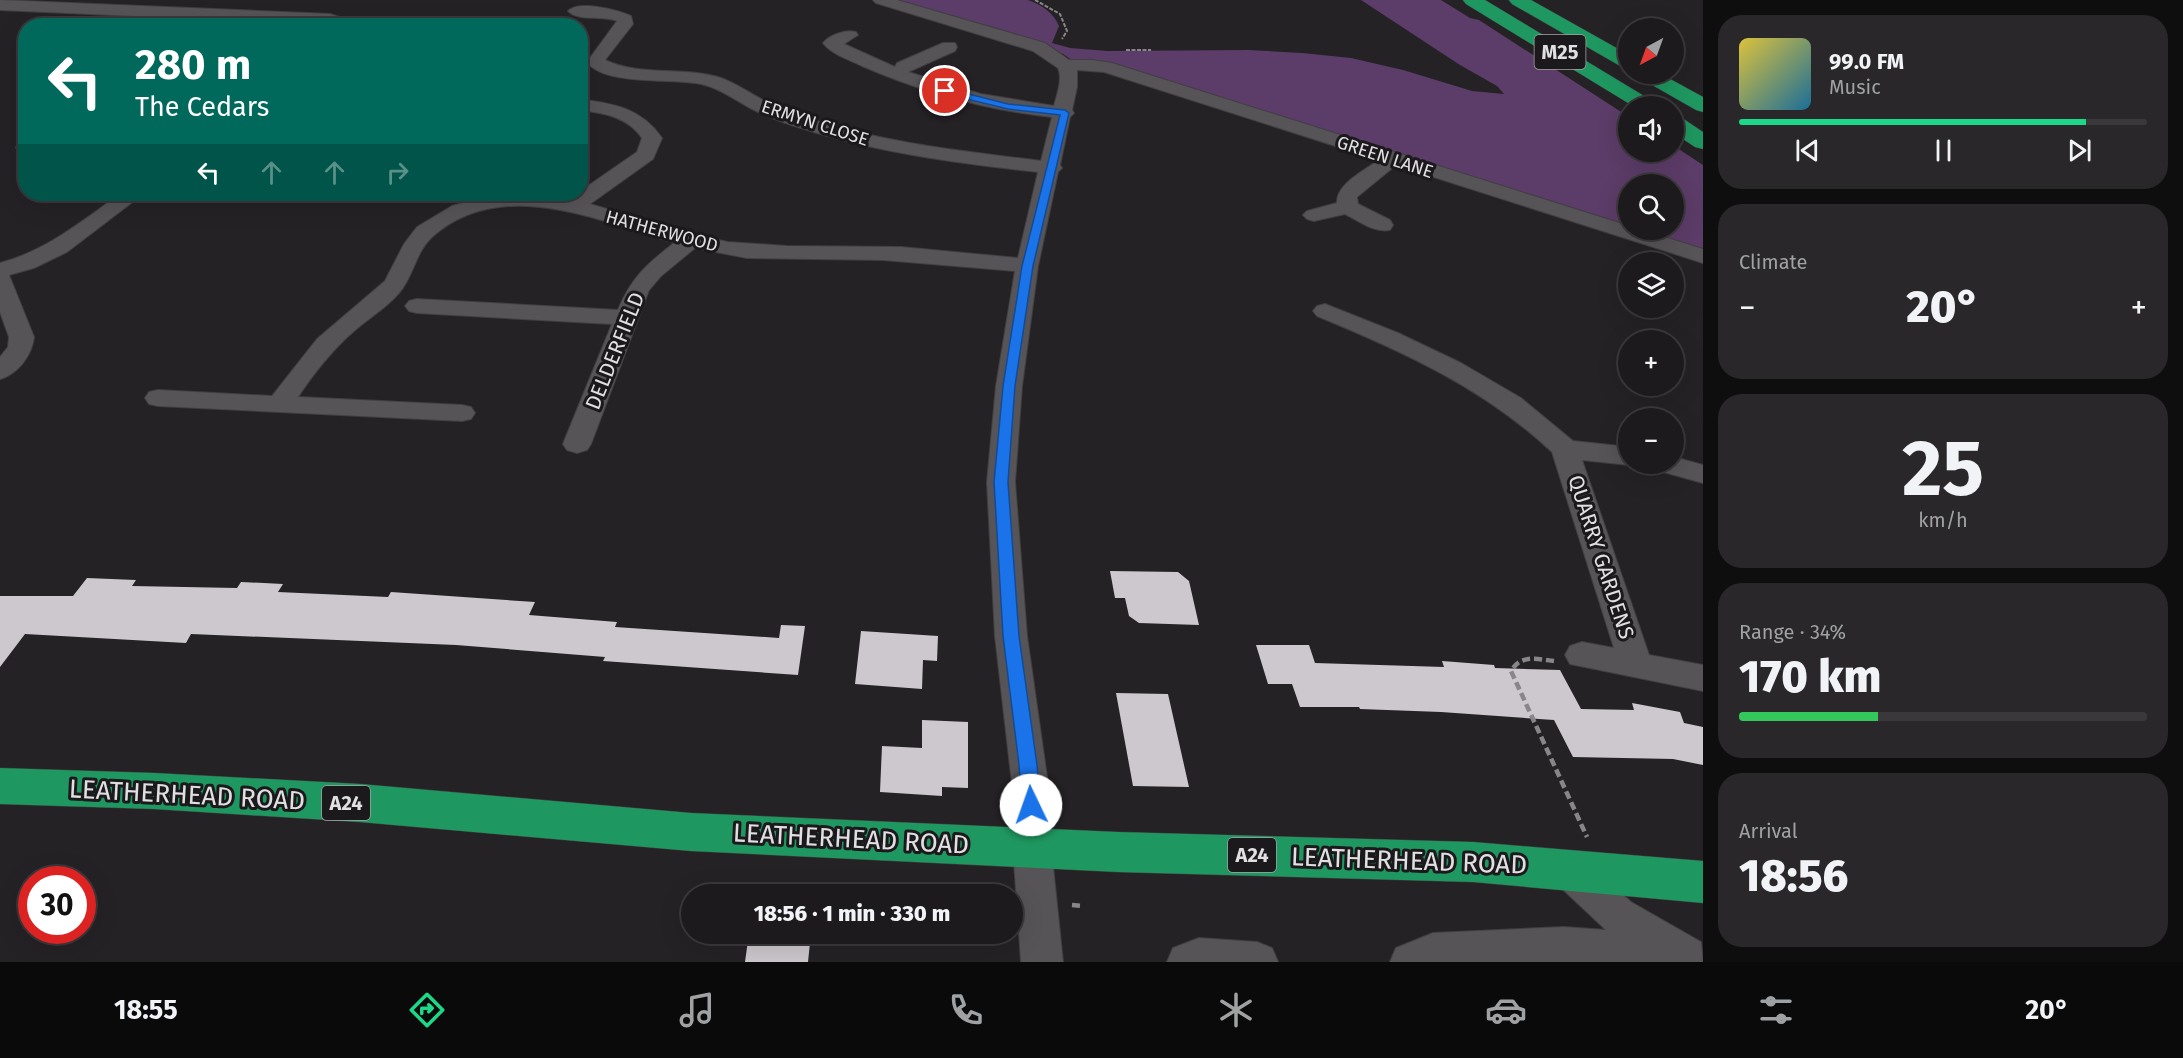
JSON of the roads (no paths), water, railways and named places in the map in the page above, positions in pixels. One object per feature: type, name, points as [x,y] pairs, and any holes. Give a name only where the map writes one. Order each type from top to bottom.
[{"type":"highway","name":"M25","points":[[1472,0],[1631,96]]},
{"type":"highway","name":"M25","points":[[1518,0],[1618,57]]},
{"type":"highway","points":[[1664,84],[1703,106]]},
{"type":"highway","points":[[1684,130],[1703,142]]},
{"type":"highway","name":"LEATHERHEAD ROAD","points":[[0,786],[360,804],[691,832],[1118,852],[1473,862],[1578,855],[1703,882]]},
{"type":"street","name":"GREEN LANE","points":[[881,0],[1056,58],[1106,67],[1703,256]]},
{"type":"street","points":[[0,5],[306,18]]},
{"type":"street","name":"ERMYN CLOSE","points":[[584,8],[612,13],[625,19],[625,24],[600,52],[595,62],[607,69],[624,74],[697,77],[714,81],[765,108],[807,124],[896,148],[1052,168]]},
{"type":"street","points":[[850,35],[831,43],[868,64],[927,86],[993,104],[1065,113]]},
{"type":"street","points":[[898,74],[903,67],[949,47]]},
{"type":"street","points":[[1042,962],[1032,847],[1030,784],[1011,636],[1001,482],[1009,386],[1027,266],[1065,113],[1069,72],[1056,58]]},
{"type":"street","points":[[920,59],[945,65]]},
{"type":"street","points":[[588,105],[618,111],[634,118],[646,127],[652,138],[646,155],[588,196]]},
{"type":"street","points":[[1348,207],[1347,197],[1351,190],[1392,159]]},
{"type":"street","points":[[0,270],[26,263],[59,247],[123,201]]},
{"type":"street","name":"HATHERWOOD","points":[[280,403],[302,371],[326,344],[393,286],[415,244],[441,221],[486,201]]},
{"type":"street","name":"HATHERWOOD","points":[[550,201],[689,242],[768,252],[917,255],[1027,266]]},
{"type":"street","points":[[573,206],[580,201]]},
{"type":"street","points":[[1314,215],[1348,207],[1382,225]]},
{"type":"street","name":"DELDERFIELD","points":[[577,444],[638,290],[653,271],[689,242]]},
{"type":"street","points":[[0,278],[21,336],[22,348],[14,360],[0,371]]},
{"type":"street","points":[[417,306],[626,318]]},
{"type":"street","name":"QUARRY GARDENS","points":[[1325,311],[1416,350],[1474,380],[1510,402],[1542,426],[1565,449],[1636,665]]},
{"type":"street","points":[[158,398],[462,412]]},
{"type":"street","name":"QUARRY GARDENS","points":[[1565,449],[1618,455]]},
{"type":"street","points":[[1684,469],[1703,474]]},
{"type":"street","name":"QUARRY GARDENS","points":[[1582,655],[1703,678]]},
{"type":"street","points":[[1578,855],[1617,915],[1691,959]]},
{"type":"street","points":[[1411,962],[1433,953],[1564,947],[1691,959]]},
{"type":"street","points":[[1188,962],[1199,958],[1257,962]]}]
